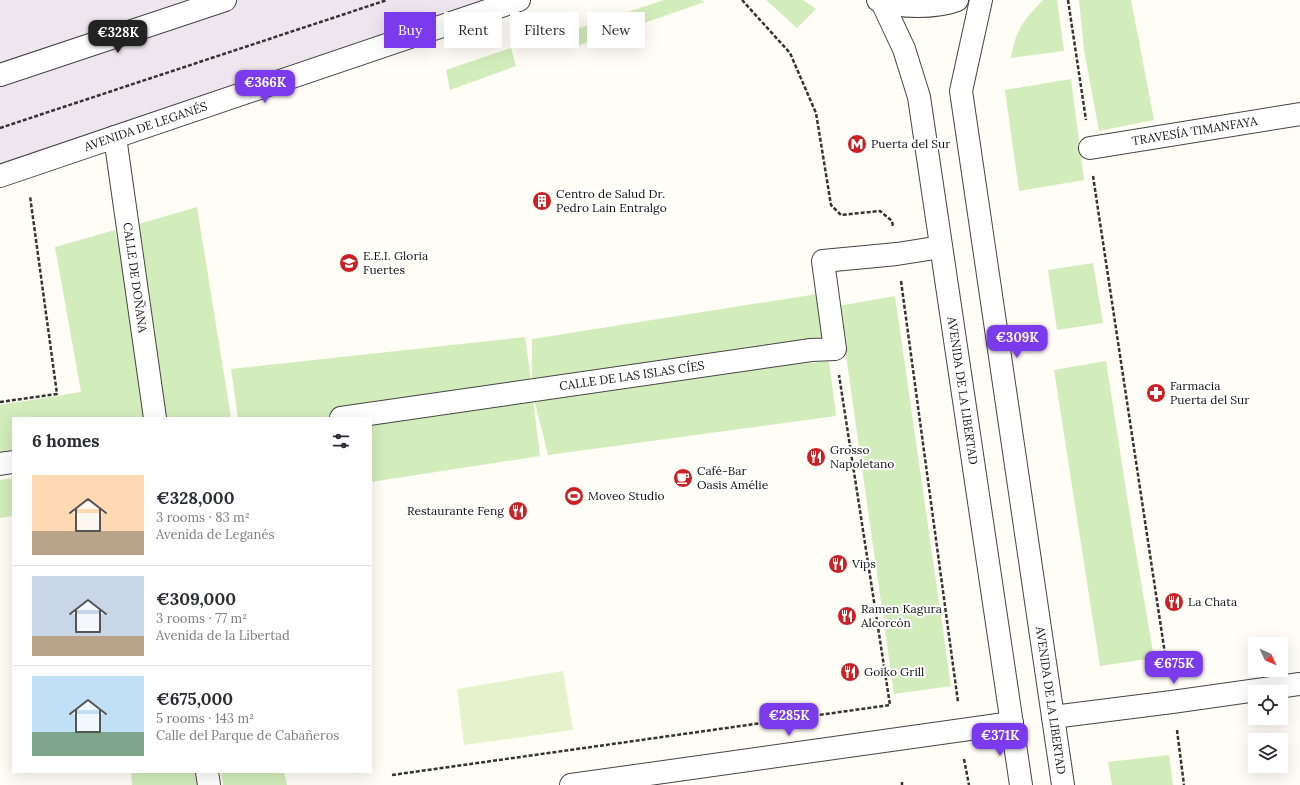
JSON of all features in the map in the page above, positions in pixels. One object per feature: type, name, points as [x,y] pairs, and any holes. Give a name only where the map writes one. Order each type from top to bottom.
[{"type":"street","points":[[0,75],[225,0]]},
{"type":"street","name":"AVENIDA DE LEGANÉS","points":[[0,176],[519,0]]},
{"type":"street","points":[[880,1],[916,7],[957,0]]},
{"type":"street","name":"AVENIDA DE LA LIBERTAD","points":[[981,0],[961,91],[1063,785]]},
{"type":"street","name":"AVENIDA DE LA LIBERTAD","points":[[880,1],[904,49],[919,97],[941,247],[952,309],[1021,785]]},
{"type":"street","name":"TRAVESÍA TIMANFAYA","points":[[1090,148],[1300,114]]},
{"type":"street","name":"CALLE DE DOÑANA","points":[[115,137],[155,417]]},
{"type":"street","points":[[835,349],[823,261],[897,254],[941,247]]},
{"type":"street","name":"CALLE DE LAS ISLAS CÍES","points":[[348,417],[811,350],[835,349]]},
{"type":"street","points":[[0,464],[12,462]]},
{"type":"street","points":[[1052,717],[1300,684]]},
{"type":"street","points":[[571,785],[1012,723]]},
{"type":"street","points":[[207,773],[209,785]]},
{"type":"path","points":[[0,128],[387,0]]},
{"type":"path","points":[[742,0],[790,53],[816,113],[831,205],[841,215],[880,211],[892,221],[958,695],[961,730],[969,785]]},
{"type":"path","points":[[1068,0],[1090,148],[1095,195],[1102,230],[1184,785]]},
{"type":"path","points":[[0,402],[57,394],[26,168]]},
{"type":"path","points":[[392,776],[890,705],[835,349]]},
{"type":"shaded area","points":[[0,0],[524,0],[487,12],[444,12],[444,26],[436,28],[436,12],[384,12],[384,45],[0,169]]},
{"type":"green space","points":[[664,0],[700,0],[705,2],[645,23],[645,12],[628,12]]},
{"type":"green space","points":[[766,0],[803,0],[816,9],[797,28]]},
{"type":"green space","points":[[1043,0],[1057,0],[1064,51],[1011,58],[1015,40],[1021,26]]},
{"type":"green space","points":[[1079,0],[1131,0],[1154,120],[1099,131],[1084,50]]},
{"type":"green space","points":[[587,26],[587,43],[579,45],[579,28]]},
{"type":"green space","points":[[511,48],[516,66],[450,90],[446,70]]},
{"type":"green space","points":[[1071,79],[1084,180],[1019,191],[1005,90]]},
{"type":"green space","points":[[197,207],[231,417],[165,417],[139,224]]},
{"type":"green space","points":[[115,230],[149,374],[145,417],[12,417],[12,453],[0,454],[0,405],[81,392],[55,247]]},
{"type":"green space","points":[[1093,263],[1103,323],[1057,330],[1048,270]]},
{"type":"green space","points":[[817,294],[825,339],[546,390],[829,361],[836,416],[548,455],[532,391],[348,417],[238,417],[231,369],[525,337],[532,387],[532,339]]},
{"type":"green space","points":[[895,296],[951,686],[894,694],[839,306]]},
{"type":"green space","points":[[1106,361],[1154,658],[1100,666],[1054,370]]},
{"type":"green space","points":[[533,399],[540,456],[372,482],[372,423]]},
{"type":"green space","points":[[12,478],[12,516],[0,518],[0,480]]},
{"type":"green space","points":[[563,671],[573,730],[464,745],[457,689]]},
{"type":"green space","points":[[1169,755],[1173,785],[1112,785],[1108,762]]},
{"type":"green space","points":[[131,773],[195,773],[197,785],[132,785]]},
{"type":"green space","points":[[221,773],[284,773],[287,785],[223,785]]},
{"type":"place","name":"Puerta del Sur","points":[[857,144]]},
{"type":"place","name":"Centro de Salud Dr. Pedro Lain Entralgo","points":[[542,201]]},
{"type":"place","name":"E.E.I. Gloria Fuertes","points":[[349,263]]},
{"type":"place","name":"Farmacia Puerta del Sur","points":[[1156,393]]},
{"type":"place","name":"Grosso Napoletano","points":[[816,457]]},
{"type":"place","name":"Café-Bar Oasis Amélie","points":[[683,478]]},
{"type":"place","name":"Moveo Studio","points":[[574,496]]},
{"type":"place","name":"Restaurante Feng","points":[[518,511]]},
{"type":"place","name":"Vips","points":[[838,564]]},
{"type":"place","name":"La Chata","points":[[1174,602]]},
{"type":"place","name":"Ramen Kagura Alcorcón","points":[[847,616]]},
{"type":"place","name":"Goiko Grill","points":[[850,672]]}]
